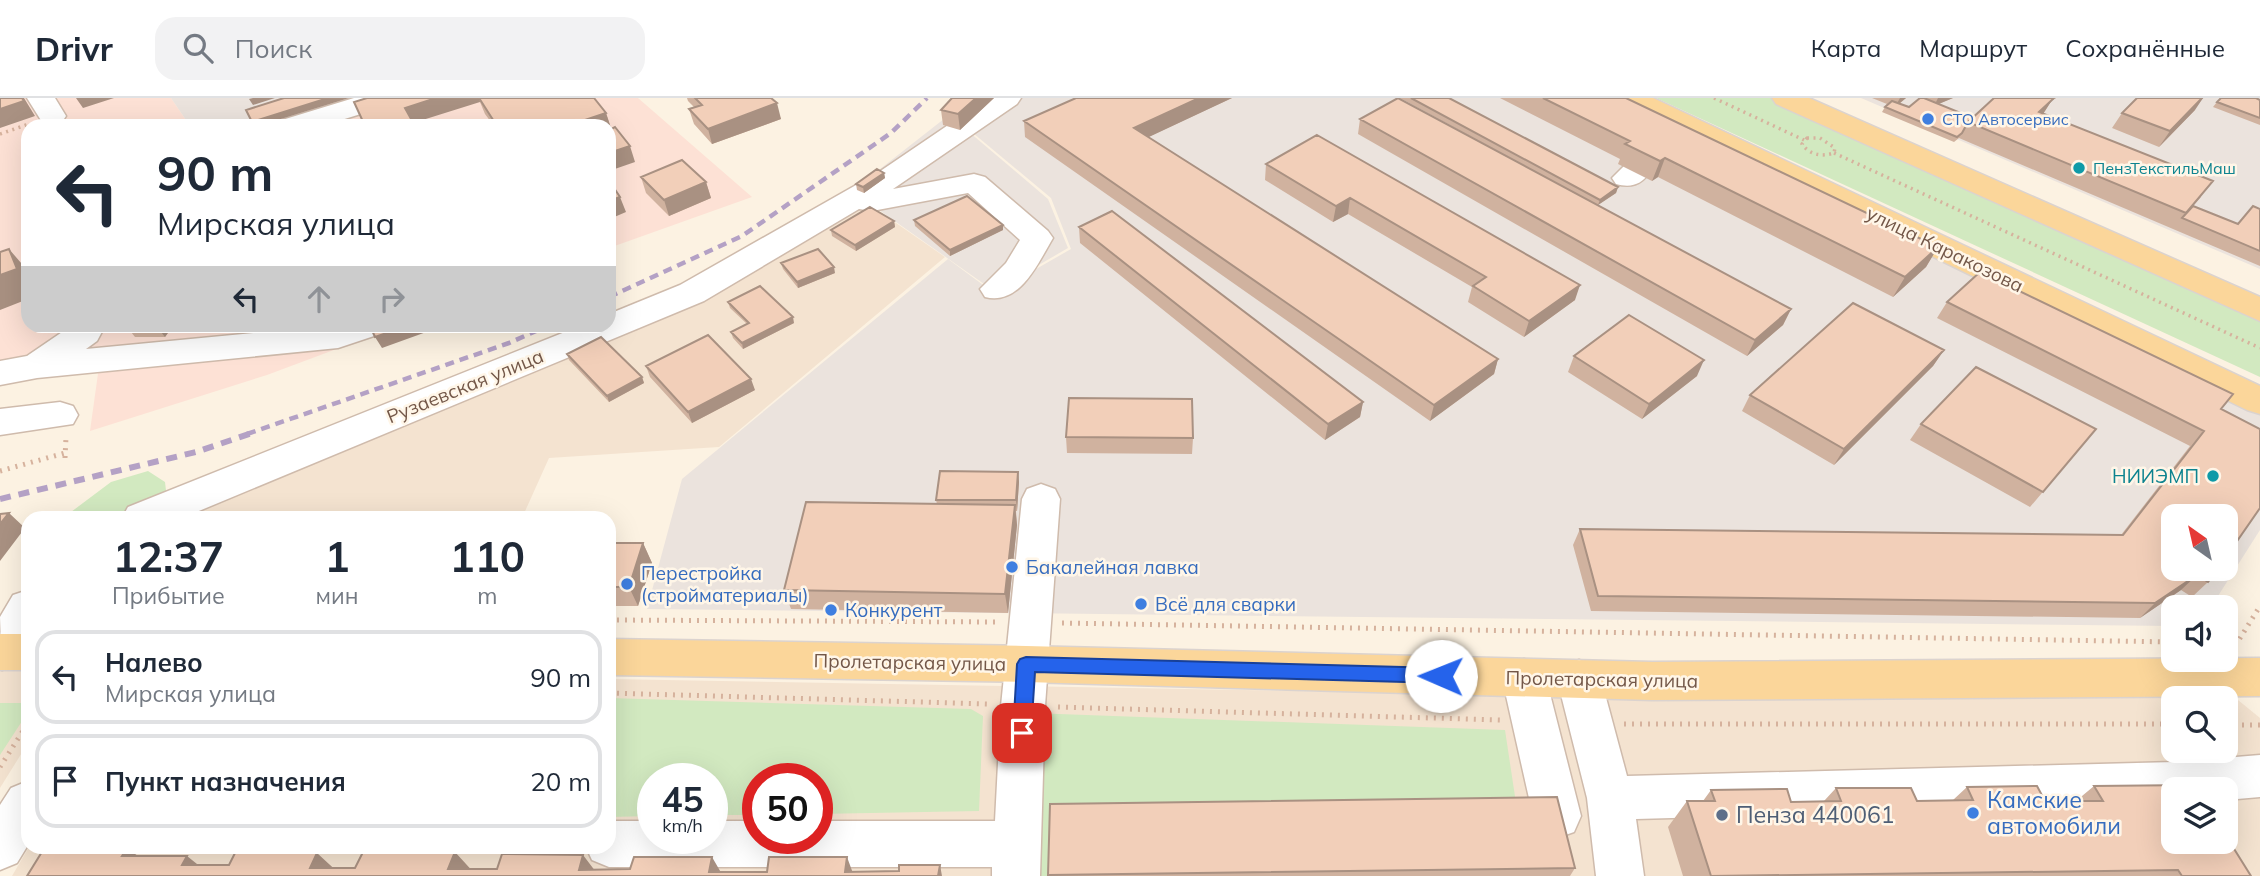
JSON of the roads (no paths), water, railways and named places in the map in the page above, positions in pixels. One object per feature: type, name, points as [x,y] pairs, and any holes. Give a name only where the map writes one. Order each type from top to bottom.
[{"type":"main road","name":"улица Каракозова","points":[[1630,98],[1685,136],[2260,401]]},
{"type":"main road","points":[[1786,98],[2258,306]]},
{"type":"main road","name":"Пролетарская улица","points":[[616,657],[1027,664],[1666,681],[2249,660]]},
{"type":"street","points":[[315,119],[383,98]]},
{"type":"street","name":"Рузаевская улица","points":[[616,324],[692,293],[856,200],[1007,98]]},
{"type":"street","points":[[856,200],[872,202],[974,183],[1037,238],[1017,270],[997,289]]},
{"type":"street","points":[[37,366],[88,333]]},
{"type":"street","points":[[0,373],[37,366],[347,333]]},
{"type":"street","name":"Рузаевская улица","points":[[159,511],[594,333]]},
{"type":"street","points":[[0,422],[60,415]]},
{"type":"street","points":[[616,844],[1017,860],[1027,664],[1041,499]]},
{"type":"street","points":[[10,652],[21,624]]},
{"type":"street","points":[[1524,678],[1557,816]]},
{"type":"street","points":[[1579,679],[1610,797],[1619,876]]},
{"type":"street","points":[[2238,779],[2260,776]]},
{"type":"street","points":[[1610,797],[2161,786]]},
{"type":"railway","points":[[616,294],[742,236],[891,133],[927,98]]},
{"type":"railway","points":[[247,434],[531,333]]},
{"type":"railway","points":[[0,499],[196,452],[252,433]]},
{"type":"place","name":"СТО Автосервис","points":[[1928,119]]},
{"type":"place","name":"ПензТекстильМаш","points":[[2079,168]]},
{"type":"place","name":"НИИЭМП","points":[[2213,476]]},
{"type":"place","name":"Бакалейная лавка","points":[[1012,567]]},
{"type":"place","name":"Перестройка (стройматериалы)","points":[[627,584]]},
{"type":"place","name":"Всё для сварки","points":[[1141,604]]},
{"type":"place","name":"Конкурент","points":[[831,610]]},
{"type":"place","name":"Камские автомобили","points":[[1973,813]]},
{"type":"place","name":"Пенза 440061","points":[[1722,815]]}]
